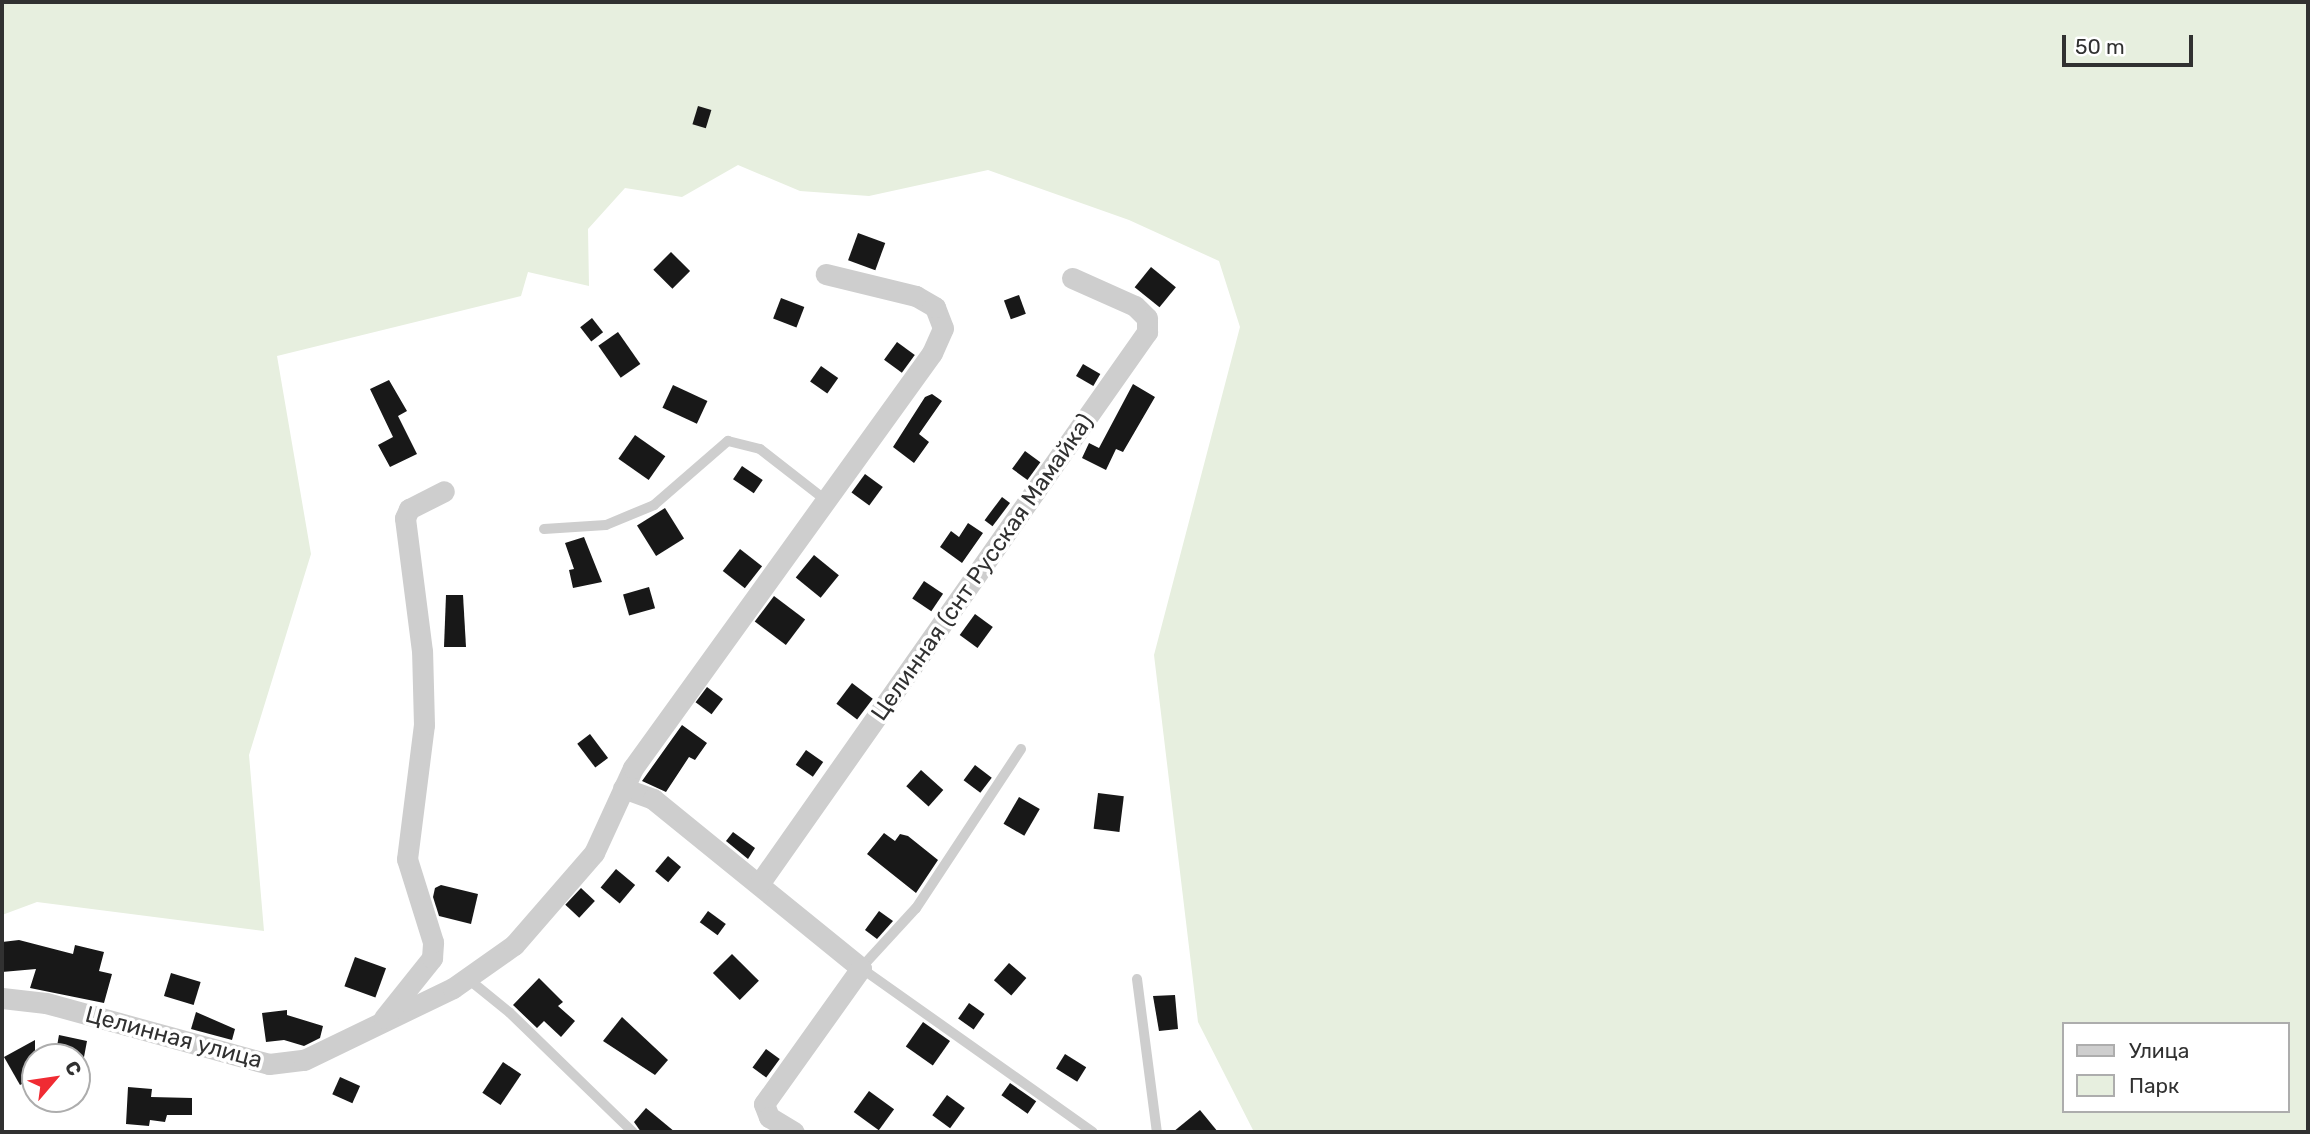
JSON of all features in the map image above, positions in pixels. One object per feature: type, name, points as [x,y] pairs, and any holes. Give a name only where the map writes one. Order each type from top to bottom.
[{"type":"street","name":"Целинная улица","points":[[2,998],[46,1003],[269,1064],[304,1060],[467,978],[514,945],[594,853],[632,768],[823,498],[932,353],[943,328],[935,307],[916,296],[826,274]]},
{"type":"street","name":"Целинная (снт Русская Мамайка)","points":[[759,884],[1147,332],[1147,318],[1135,306],[1072,278]]},
{"type":"street","points":[[380,1022],[432,958],[433,942],[407,859],[424,725],[422,651],[405,518],[410,509],[444,491]]},
{"type":"street","points":[[623,788],[653,799],[861,968],[764,1104],[769,1117],[794,1132]]},
{"type":"lane","points":[[544,529],[606,525],[653,505],[728,441],[760,449],[823,498]]},
{"type":"lane","points":[[1021,749],[916,908],[861,968],[1093,1132]]},
{"type":"lane","points":[[467,978],[510,1013],[633,1132]]},
{"type":"lane","points":[[1137,979],[1157,1132]]},
{"type":"green space","points":[[2,2],[2308,2],[2308,1132],[1254,1132],[1198,1022],[1154,655],[1240,327],[1219,261],[1129,220],[988,170],[869,196],[800,191],[738,165],[682,197],[625,188],[588,229],[589,286],[528,272],[521,296],[277,356],[311,554],[249,755],[264,931],[37,902],[2,915]]},
{"type":"building","points":[[698,106],[711,110],[706,128],[692,124]]},
{"type":"building","points":[[858,233],[885,243],[875,270],[848,260]]},
{"type":"building","points":[[671,252],[690,271],[672,289],[653,270]]},
{"type":"building","points":[[1151,267],[1176,287],[1160,307],[1135,287]]},
{"type":"building","points":[[1019,295],[1026,314],[1011,319],[1004,300]]},
{"type":"building","points":[[781,298],[804,307],[796,327],[773,319]]},
{"type":"building","points":[[592,318],[603,332],[591,341],[580,327]]},
{"type":"building","points":[[618,332],[640,364],[621,378],[598,346]]},
{"type":"building","points":[[897,342],[915,355],[902,373],[884,360]]},
{"type":"building","points":[[1083,364],[1100,374],[1093,386],[1076,376]]},
{"type":"building","points":[[821,366],[838,378],[827,394],[810,382]]},
{"type":"building","points":[[389,380],[407,411],[398,416],[417,454],[390,467],[378,445],[393,437],[370,389]]},
{"type":"building","points":[[1133,384],[1155,397],[1123,452],[1116,449],[1106,470],[1082,458],[1089,443],[1099,448]]},
{"type":"building","points":[[673,385],[707,401],[697,424],[662,408]]},
{"type":"building","points":[[932,394],[942,401],[919,434],[929,442],[914,463],[893,447],[925,397]]},
{"type":"building","points":[[635,435],[665,456],[649,480],[618,459]]},
{"type":"building","points":[[1025,451],[1040,462],[1027,480],[1012,469]]},
{"type":"building","points":[[742,466],[763,480],[754,493],[733,479]]},
{"type":"building","points":[[865,474],[883,487],[869,506],[851,493]]},
{"type":"building","points":[[1002,497],[1010,503],[993,526],[985,520]]},
{"type":"building","points":[[665,508],[684,539],[656,556],[637,525]]},
{"type":"building","points":[[968,523],[983,533],[962,563],[940,547],[951,531],[959,537]]},
{"type":"building","points":[[584,537],[602,582],[573,588],[569,570],[574,569],[565,543]]},
{"type":"building","points":[[740,549],[762,566],[745,588],[723,571]]},
{"type":"building","points":[[814,555],[839,575],[821,598],[796,578]]},
{"type":"building","points":[[924,581],[943,594],[931,611],[912,598]]},
{"type":"building","points":[[649,587],[655,608],[629,616],[623,594]]},
{"type":"building","points":[[446,595],[463,595],[466,647],[444,647]]},
{"type":"building","points":[[774,596],[805,619],[786,645],[755,622]]},
{"type":"building","points":[[975,614],[993,627],[978,648],[960,635]]},
{"type":"building","points":[[852,683],[873,699],[857,719],[836,704]]},
{"type":"building","points":[[707,687],[723,699],[712,714],[696,702]]},
{"type":"building","points":[[682,725],[707,743],[695,760],[689,757],[666,792],[642,781]]},
{"type":"building","points":[[590,734],[608,758],[595,768],[577,744]]},
{"type":"building","points":[[806,750],[823,762],[813,777],[796,765]]},
{"type":"building","points":[[975,765],[992,778],[980,793],[964,780]]},
{"type":"building","points":[[921,770],[943,790],[929,806],[906,786]]},
{"type":"building","points":[[1098,793],[1124,796],[1119,832],[1094,829]]},
{"type":"building","points":[[1019,797],[1040,809],[1024,836],[1004,824]]},
{"type":"building","points":[[733,832],[755,848],[748,859],[726,841]]},
{"type":"building","points":[[884,833],[895,841],[900,834],[908,836],[938,860],[916,893],[867,854]]},
{"type":"building","points":[[668,856],[681,867],[668,882],[655,871]]},
{"type":"building","points":[[616,869],[635,885],[620,903],[601,887]]},
{"type":"building","points":[[441,885],[478,894],[471,924],[439,916],[433,897],[435,888]]},
{"type":"building","points":[[581,888],[595,901],[579,918],[565,905]]},
{"type":"building","points":[[708,911],[726,924],[718,935],[700,922]]},
{"type":"building","points":[[879,911],[893,921],[877,939],[865,930]]},
{"type":"building","points":[[19,940],[73,954],[75,945],[104,952],[99,971],[112,974],[104,1003],[30,988],[36,969],[2,972],[2,942]]},
{"type":"building","points":[[732,954],[759,981],[740,1000],[713,973]]},
{"type":"building","points":[[355,957],[386,968],[375,997],[344,986]]},
{"type":"building","points":[[1009,963],[1026,978],[1011,995],[994,980]]},
{"type":"building","points":[[171,973],[201,982],[194,1005],[164,996]]},
{"type":"building","points":[[539,978],[563,1002],[558,1006],[575,1021],[561,1037],[544,1021],[537,1028],[513,1005]]},
{"type":"building","points":[[1175,995],[1178,1029],[1159,1031],[1153,996]]},
{"type":"building","points":[[969,1003],[985,1014],[974,1029],[958,1019]]},
{"type":"building","points":[[287,1010],[287,1015],[323,1026],[320,1038],[304,1046],[284,1040],[266,1042],[262,1013]]},
{"type":"building","points":[[196,1012],[235,1029],[232,1040],[191,1029]]},
{"type":"building","points":[[622,1017],[668,1060],[655,1075],[603,1041]]},
{"type":"building","points":[[923,1022],[950,1041],[933,1066],[906,1047]]},
{"type":"building","points":[[59,1035],[87,1041],[87,1043],[58,1043]]},
{"type":"building","points":[[21,1048],[21,1084],[20,1085],[4,1057]]},
{"type":"building","points":[[766,1049],[780,1059],[766,1078],[752,1068]]},
{"type":"building","points":[[1065,1054],[1086,1067],[1077,1082],[1056,1068]]},
{"type":"building","points":[[503,1062],[521,1074],[501,1105],[482,1093]]},
{"type":"building","points":[[340,1077],[360,1086],[352,1103],[332,1094]]},
{"type":"building","points":[[1010,1083],[1036,1101],[1028,1114],[1001,1095]]},
{"type":"building","points":[[128,1087],[152,1089],[151,1097],[192,1098],[192,1115],[167,1115],[165,1122],[150,1120],[149,1126],[126,1124]]},
{"type":"building","points":[[869,1091],[894,1109],[879,1130],[854,1112]]},
{"type":"building","points":[[947,1095],[965,1108],[950,1128],[932,1115]]},
{"type":"building","points":[[646,1108],[675,1132],[641,1132],[634,1122]]},
{"type":"building","points":[[1200,1110],[1218,1132],[1173,1132]]}]
